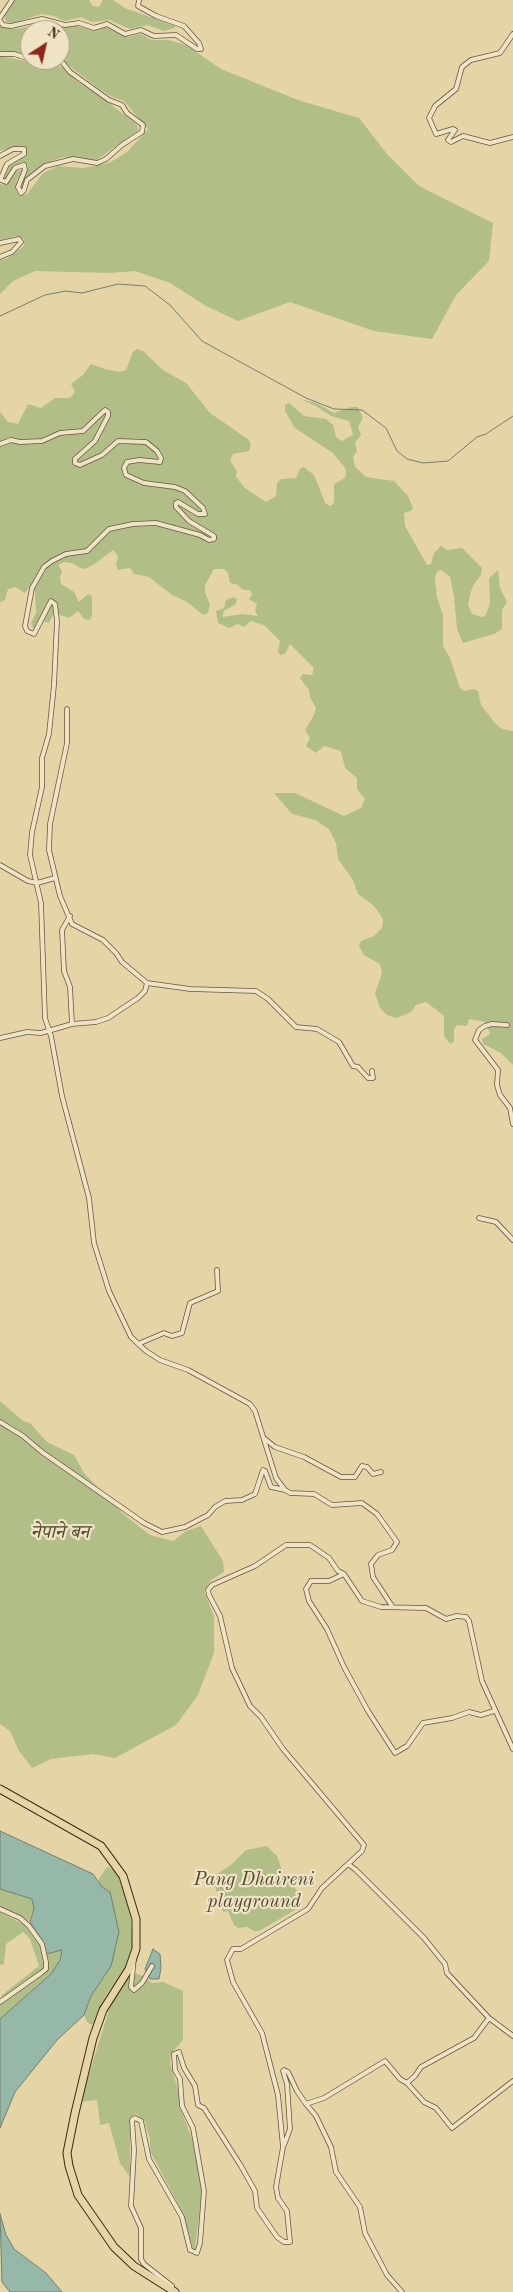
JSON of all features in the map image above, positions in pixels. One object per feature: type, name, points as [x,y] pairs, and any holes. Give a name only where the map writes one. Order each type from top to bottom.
[{"type":"highway","points":[[0,1789],[101,1846],[123,1876],[136,1919],[136,1949],[129,1969],[107,2002],[93,2038],[75,2113],[68,2160],[71,2176],[78,2195],[114,2247],[134,2266],[173,2290]]},
{"type":"street","points":[[12,0],[0,19],[3,25],[11,26],[42,19],[64,26],[79,23],[94,28],[107,24],[125,34],[142,30],[154,36],[172,34],[197,49],[201,49],[195,38],[184,26],[156,16],[138,6],[139,0]]},
{"type":"street","points":[[513,34],[500,53],[470,60],[462,67],[456,89],[435,106],[429,118],[436,134],[440,135],[453,129],[455,130],[448,140],[451,142],[463,136],[490,142],[513,137]]},
{"type":"street","points":[[0,54],[20,56]]},
{"type":"street","points":[[0,156],[13,150],[24,149],[24,154],[7,164],[1,178],[1,180],[6,182],[15,168],[24,165],[26,167],[18,187],[21,193],[27,180],[45,166],[73,159],[97,163],[106,159],[122,145],[142,132],[143,125],[127,113],[122,105],[109,100],[68,70]]},
{"type":"street","points":[[0,243],[18,239],[21,242],[12,252],[0,257]]},
{"type":"street","points":[[0,444],[11,440],[20,442],[42,441],[60,433],[83,431],[105,410],[108,412],[108,416],[95,441],[75,459],[75,463],[80,465],[102,455],[118,441],[146,442],[157,451],[161,458],[160,462],[132,460],[125,466],[126,475],[144,483],[175,487],[185,491],[203,508],[204,514],[198,514],[178,502],[176,508],[189,521],[214,536],[214,539],[209,540],[200,535],[156,524],[132,524],[110,529],[87,551],[62,556],[52,561],[38,575],[32,588],[25,626],[27,631],[34,634],[51,601],[55,604],[56,622],[54,685],[49,734],[42,758],[42,787],[32,832],[30,855],[41,903],[45,953],[44,1005],[62,1096],[89,1198],[94,1243],[109,1292],[131,1337],[138,1344],[160,1360],[188,1370],[250,1404],[264,1438],[276,1478],[285,1490]]},
{"type":"street","points":[[67,709],[67,742],[50,824],[50,850],[60,896],[72,924],[103,940],[122,962],[147,983],[190,989],[256,991],[268,999],[296,1027],[317,1029],[339,1042],[353,1066],[358,1067],[368,1078],[373,1078],[372,1071]]},
{"type":"street","points":[[0,865],[28,882],[37,883],[55,878]]},
{"type":"street","points":[[70,916],[62,930],[64,971],[70,987],[72,1024]]},
{"type":"street","points":[[0,1038],[22,1033],[49,1031],[72,1024],[96,1022],[108,1018],[138,998],[145,991],[147,983]]},
{"type":"street","points":[[507,1025],[492,1024],[484,1026],[479,1030],[475,1040],[498,1070],[497,1085],[500,1095],[510,1108],[513,1124]]},
{"type":"street","points":[[479,1218],[496,1222],[513,1240]]},
{"type":"street","points":[[138,1344],[164,1332],[172,1336],[182,1333],[190,1303],[218,1291],[217,1270]]},
{"type":"street","points":[[0,1422],[24,1436],[42,1452],[144,1524],[162,1532],[185,1527],[208,1515],[215,1507],[225,1502],[242,1500],[254,1494],[263,1470],[266,1471],[271,1487],[290,1493],[314,1494],[332,1505],[362,1503],[377,1514],[397,1542],[392,1550],[378,1555],[371,1564],[373,1577],[392,1606]]},
{"type":"street","points":[[264,1438],[275,1447],[304,1457],[341,1478],[356,1477],[362,1466],[367,1467],[369,1472],[375,1475],[380,1472]]},
{"type":"street","points":[[283,2147],[278,2094],[265,2042],[254,2016],[233,1982],[227,1960],[233,1949],[241,1949],[308,1909],[322,1888],[362,1852],[364,1845],[283,1749],[261,1717],[250,1706],[239,1678],[234,1675],[220,1616],[208,1590],[216,1582],[256,1566],[286,1545],[310,1545],[329,1558],[338,1571],[344,1574],[362,1601],[382,1607],[426,1608],[446,1619],[462,1616],[467,1619],[482,1681],[494,1711],[513,1749]]},
{"type":"street","points":[[344,1574],[329,1581],[311,1581],[306,1589],[309,1601],[327,1630],[344,1667],[368,1711],[395,1753],[407,1746],[423,1723],[452,1718],[469,1712],[481,1715],[494,1711]]},
{"type":"street","points":[[348,1864],[424,1938],[445,1964],[447,1973],[489,2018],[513,2036]]},
{"type":"street","points":[[0,1909],[30,1926],[42,1944],[46,1962],[46,1969],[0,2002]]},
{"type":"street","points":[[136,1949],[131,1987],[134,1990],[138,1988],[152,1966]]},
{"type":"street","points":[[406,2083],[415,2076],[421,2066],[474,2038],[489,2018]]},
{"type":"street","points":[[173,2290],[172,2286],[144,2264],[141,2259],[140,2228],[131,2206],[134,2150],[132,2120],[134,2118],[141,2121],[149,2159],[182,2217],[190,2250],[196,2253],[200,2243],[204,2191],[193,2128],[182,2106],[180,2079],[174,2066],[175,2053],[180,2053],[184,2068],[195,2086],[198,2105],[204,2108],[255,2191],[257,2208],[277,2237],[287,2243],[292,2239],[287,2211],[278,2198],[276,2187],[283,2147],[290,2129],[287,2084],[283,2071],[288,2072],[297,2091],[316,2116],[331,2147],[336,2172],[360,2207],[365,2233],[386,2275],[402,2292]]},
{"type":"street","points":[[306,2104],[312,2104],[324,2098],[385,2061],[400,2079],[424,2102],[436,2108],[452,2128],[513,2081]]},
{"type":"green space","points":[[14,0],[89,0],[93,6],[99,7],[103,0],[113,0],[125,8],[175,26],[175,28],[164,31],[147,25],[130,29],[109,20],[92,22],[81,17],[62,20],[54,16],[42,14],[13,23],[6,22],[4,15]]},
{"type":"green space","points":[[0,25],[12,29],[20,28],[20,54],[0,51]]},
{"type":"green space","points":[[70,26],[78,26],[96,31],[105,27],[128,37],[141,34],[152,40],[168,40],[186,45],[221,69],[298,100],[359,118],[387,154],[419,186],[493,223],[489,261],[456,295],[432,339],[374,331],[290,302],[238,321],[206,306],[170,283],[135,271],[110,273],[35,271],[13,281],[0,294],[0,260],[8,258],[24,246],[24,239],[16,236],[0,240],[0,184],[6,185],[14,172],[23,169],[17,180],[16,190],[19,196],[27,194],[43,173],[58,166],[83,168],[109,163],[127,152],[148,129],[124,101],[112,97],[70,67]]},
{"type":"green space","points":[[0,56],[20,60],[20,70],[65,70],[78,82],[99,95],[137,125],[138,131],[95,161],[63,157],[42,165],[29,176],[23,190],[20,189],[21,184],[28,165],[24,163],[14,167],[5,181],[3,180],[11,162],[26,153],[24,147],[19,146],[0,151]]},
{"type":"green space","points":[[137,349],[143,351],[163,370],[186,383],[210,413],[249,440],[251,445],[249,451],[233,454],[230,461],[237,471],[236,477],[245,488],[266,502],[276,496],[277,483],[281,479],[296,478],[300,469],[304,467],[314,475],[326,504],[331,506],[334,502],[334,484],[345,478],[346,473],[345,468],[333,453],[295,428],[285,411],[285,405],[289,403],[304,416],[326,419],[333,425],[336,437],[342,441],[353,435],[349,421],[331,416],[316,406],[300,399],[316,403],[334,413],[351,407],[358,407],[363,418],[358,427],[361,435],[355,443],[357,451],[353,457],[355,467],[366,477],[394,481],[408,496],[413,508],[411,511],[404,513],[405,526],[427,565],[431,564],[434,553],[441,546],[447,550],[462,548],[482,568],[481,575],[474,584],[470,594],[468,605],[472,614],[482,617],[486,615],[490,603],[489,578],[498,570],[500,588],[507,602],[502,610],[502,629],[494,634],[463,643],[457,629],[450,577],[441,570],[437,572],[435,578],[437,597],[443,615],[443,646],[450,658],[460,688],[464,691],[474,689],[478,691],[481,705],[495,723],[502,729],[513,731],[513,1065],[501,1053],[483,1044],[482,1039],[490,1034],[486,1022],[469,1019],[467,1026],[457,1025],[454,1029],[454,1042],[450,1044],[444,1036],[444,1016],[426,1002],[416,1005],[411,1012],[397,1018],[387,1015],[380,1008],[375,993],[382,973],[380,964],[364,955],[359,946],[361,941],[374,936],[382,928],[383,919],[374,906],[358,894],[353,880],[338,859],[336,843],[329,829],[315,820],[292,814],[274,793],[295,793],[344,816],[361,808],[365,799],[357,789],[357,778],[345,768],[341,751],[324,746],[316,753],[306,746],[310,738],[305,730],[316,708],[310,697],[309,690],[300,678],[303,674],[312,675],[314,668],[290,644],[285,654],[280,655],[278,651],[280,641],[264,625],[251,621],[244,627],[238,624],[229,628],[218,623],[216,611],[224,608],[226,600],[233,597],[237,599],[236,604],[224,611],[222,617],[242,614],[258,616],[255,611],[257,604],[249,599],[252,595],[250,590],[243,590],[238,585],[230,583],[228,573],[224,569],[214,569],[205,585],[205,592],[210,605],[208,613],[203,615],[149,577],[134,574],[130,568],[118,570],[116,565],[118,556],[113,550],[85,569],[72,563],[64,562],[58,565],[62,571],[60,577],[61,584],[74,592],[79,602],[88,594],[92,596],[92,616],[90,620],[84,619],[78,611],[69,618],[54,613],[49,623],[42,621],[33,628],[31,623],[36,613],[35,592],[31,585],[25,593],[15,587],[8,589],[5,600],[0,602],[0,412],[8,422],[18,424],[28,404],[41,408],[55,398],[70,398],[75,392],[71,384],[83,375],[91,364],[119,372],[126,370],[133,352]]},
{"type":"green space","name":"नेपाने बन","points":[[0,1401],[23,1421],[30,1423],[47,1442],[74,1455],[84,1473],[122,1513],[150,1535],[173,1541],[186,1531],[201,1526],[223,1561],[224,1572],[211,1580],[204,1591],[214,1616],[214,1653],[198,1695],[176,1725],[115,1758],[93,1754],[51,1759],[32,1768],[19,1751],[10,1731],[0,1724]]},
{"type":"green space","name":"Pang Dhaireni playground","points":[[267,1846],[277,1856],[284,1876],[300,1894],[297,1909],[259,1931],[254,1931],[247,1927],[238,1928],[234,1925],[228,1911],[223,1912],[212,1877],[231,1865],[246,1850]]},
{"type":"green space","points":[[107,1867],[118,1872],[130,1910],[133,1944],[128,1963],[104,1998],[96,2021],[92,2025],[87,2022],[84,2015],[91,1996],[111,1966],[102,1887],[98,1880]]},
{"type":"green space","points":[[0,1889],[32,1899],[34,1909],[29,1922],[0,1907]]},
{"type":"green space","points":[[0,1912],[25,1925],[40,1946],[44,1962],[43,1969],[0,2000],[2,1995],[39,1966],[30,1939],[23,1932],[6,1944],[4,1964],[0,1965]]},
{"type":"green space","points":[[62,1949],[60,1960],[51,1974],[0,2019],[0,2004],[47,1970],[46,1954]]},
{"type":"green space","points":[[132,1972],[143,1976],[152,1983],[163,1982],[183,1991],[183,2040],[171,2054],[170,2063],[179,2093],[179,2106],[192,2138],[202,2189],[195,2249],[193,2249],[184,2215],[150,2151],[150,2139],[144,2120],[136,2114],[130,2118],[130,2177],[120,2163],[109,2123],[100,2125],[97,2100],[80,2102],[111,2004]]},
{"type":"shaded area","points":[[0,1831],[93,1874],[102,1887],[110,1892],[119,1932],[111,1966],[91,1996],[84,2015],[57,2040],[15,2092],[0,2128],[0,2019],[51,1974],[60,1960],[62,1950],[46,1954],[42,1940],[30,1922],[34,1909],[32,1899],[0,1889]]},
{"type":"shaded area","points":[[153,1949],[160,1954],[161,1968],[159,1979],[150,1979],[145,1969]]},
{"type":"shaded area","points":[[0,2214],[6,2235],[14,2249],[46,2273],[62,2292],[10,2292],[2,2282]]},
{"type":"waterway","points":[[0,316],[45,295],[66,291],[82,293],[118,284],[145,286],[170,305],[202,341],[306,398],[334,409],[362,410],[386,428],[397,451],[407,459],[423,463],[448,461],[477,437],[486,434],[513,416]]}]
